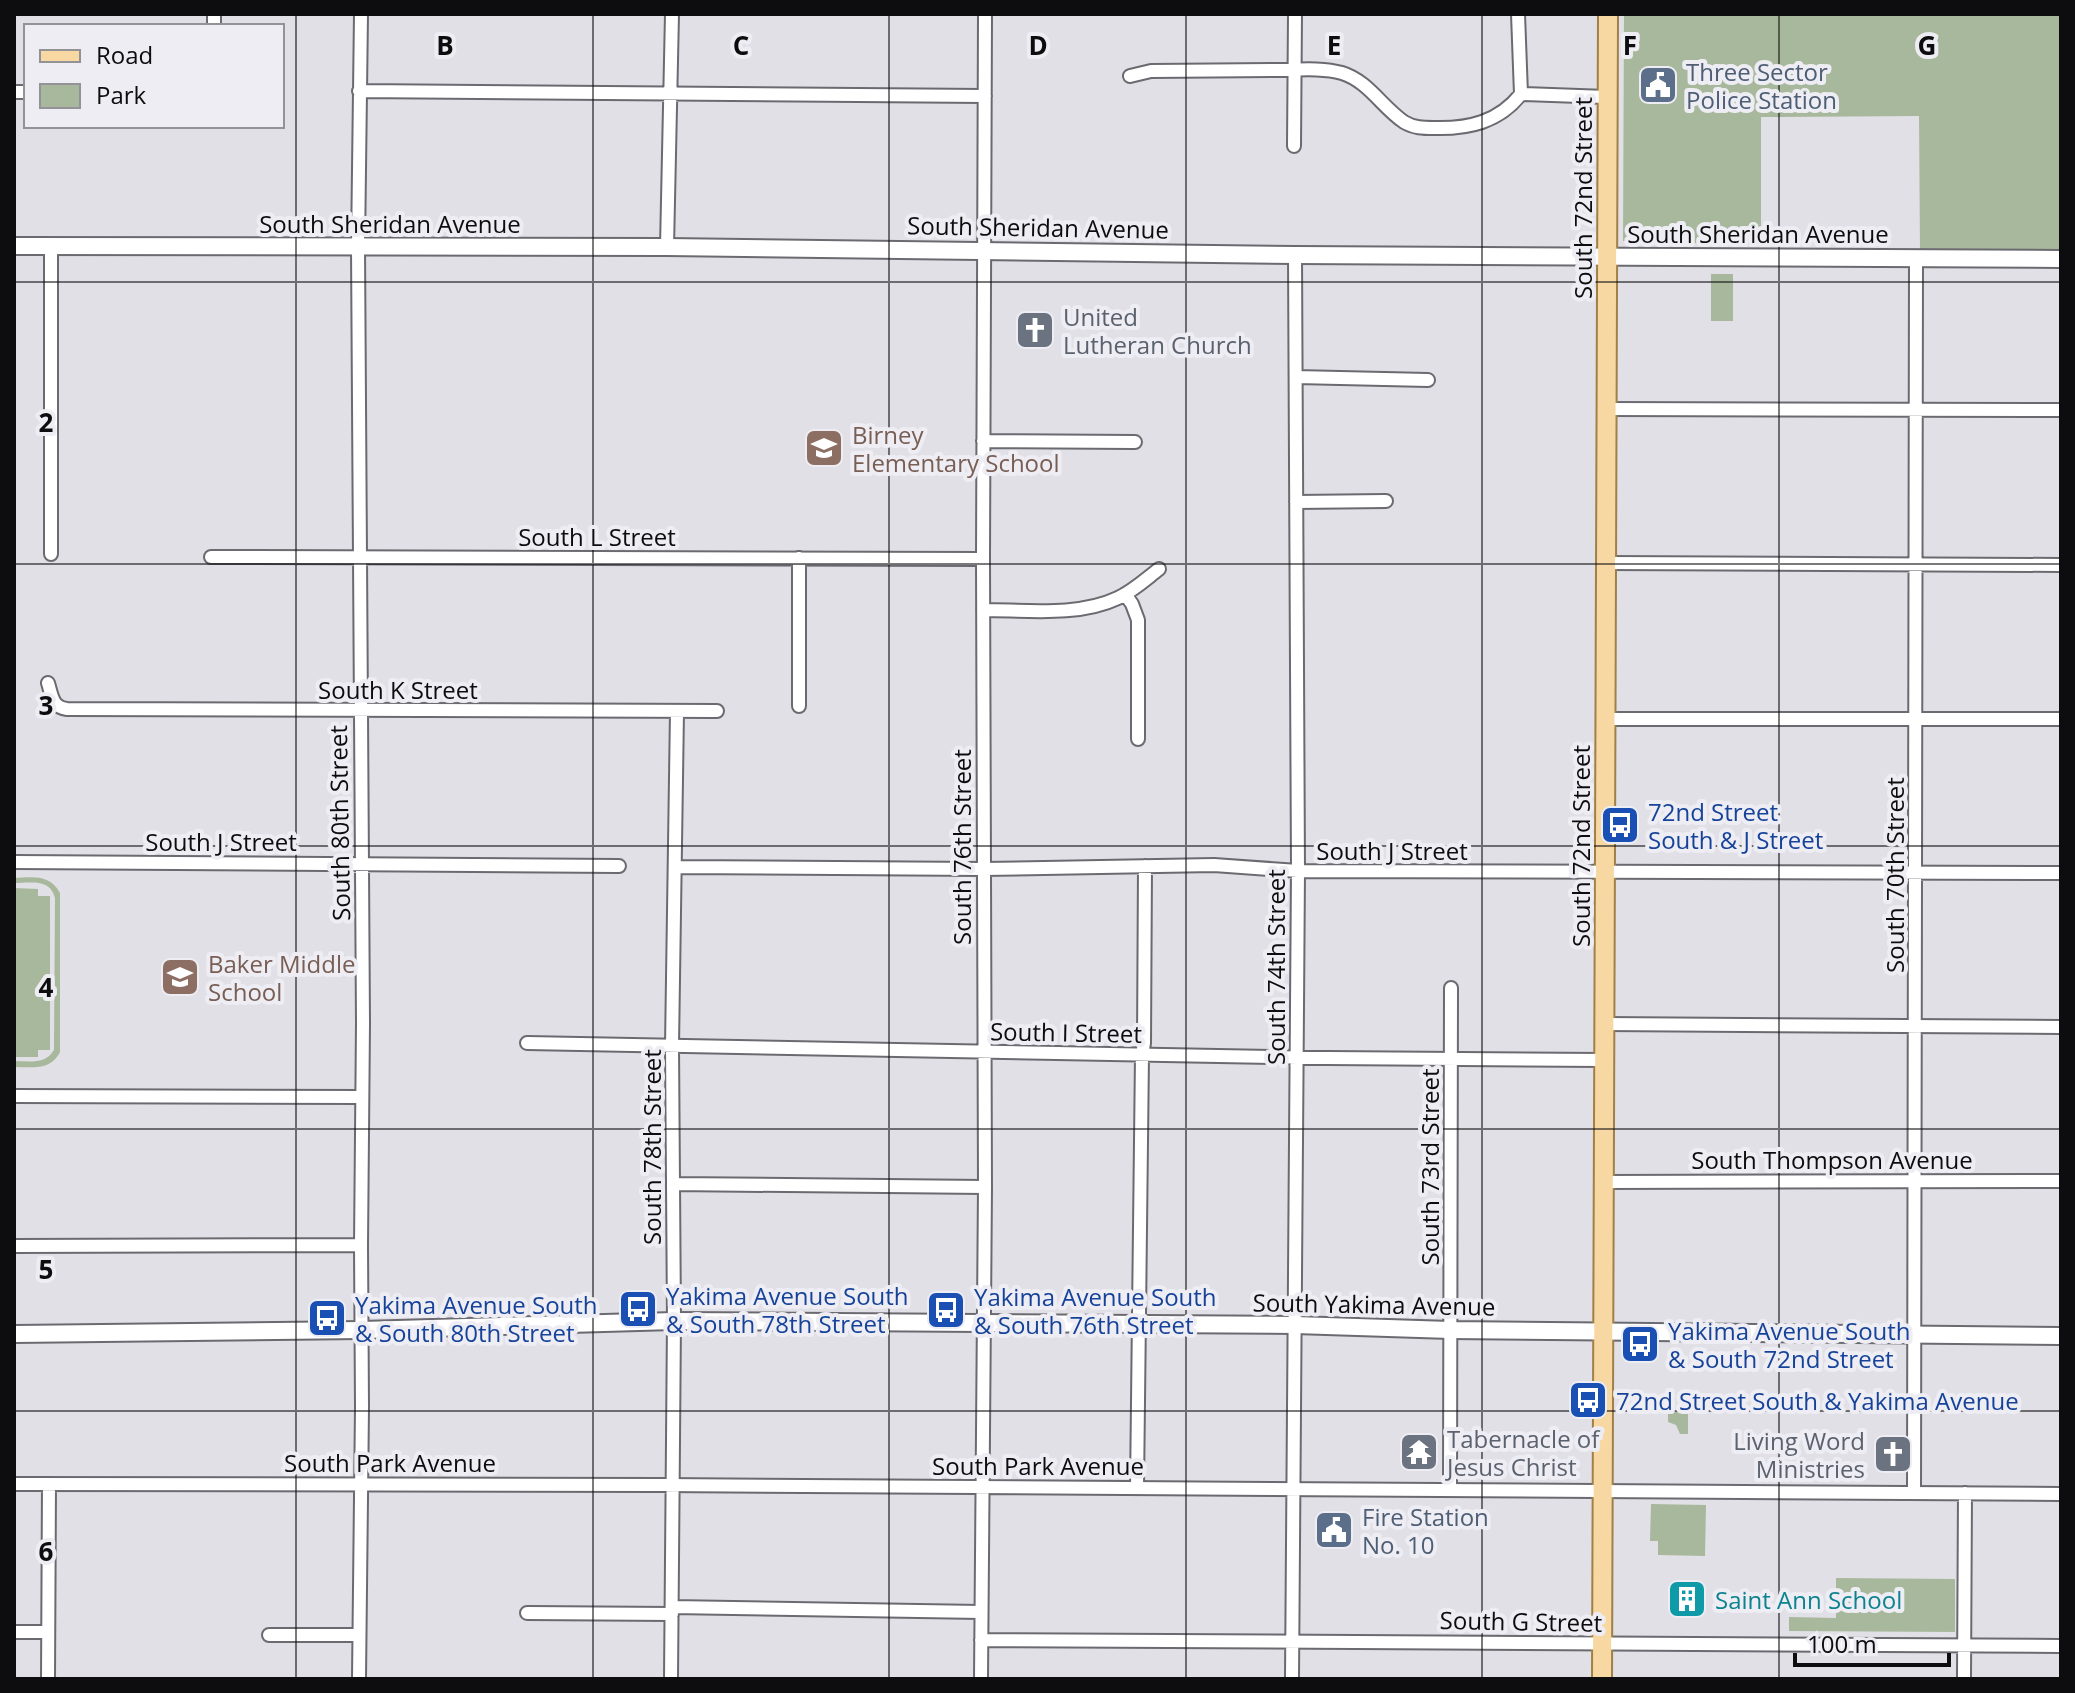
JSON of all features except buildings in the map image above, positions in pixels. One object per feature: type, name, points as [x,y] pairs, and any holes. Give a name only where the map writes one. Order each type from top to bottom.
[{"type":"main road","name":"South 72nd Street","points":[[1602,1679],[1608,14]]},
{"type":"main road","name":"South Sheridan Avenue","points":[[14,246],[667,247],[1295,255],[2061,259]]},
{"type":"main road","name":"South Yakima Avenue","points":[[14,1334],[362,1330],[674,1321],[1295,1325],[1450,1330],[2061,1336]]},
{"type":"street","name":"South 80th Street","points":[[359,1679],[363,864],[358,247],[361,14]]},
{"type":"street","points":[[667,247],[672,14]]},
{"type":"street","name":"South 76th Street","points":[[981,1679],[985,1187],[985,14]]},
{"type":"street","points":[[1294,146],[1295,14]]},
{"type":"street","points":[[1130,76],[1151,71],[1294,70],[1342,73],[1378,96],[1407,123],[1421,128],[1461,128],[1477,125],[1501,114],[1521,94],[1518,14]]},
{"type":"street","points":[[359,91],[985,96]]},
{"type":"street","points":[[1521,94],[1607,97]]},
{"type":"street","points":[[51,246],[51,554]]},
{"type":"street","name":"South 74th Street","points":[[1292,1679],[1298,871],[1295,255]]},
{"type":"street","name":"South 70th Street","points":[[1914,1493],[1916,258]]},
{"type":"street","points":[[1296,377],[1428,380]]},
{"type":"street","points":[[1606,409],[2061,410]]},
{"type":"street","points":[[983,441],[1135,442]]},
{"type":"street","points":[[1296,502],[1386,501]]},
{"type":"street","name":"South L Street","points":[[211,557],[983,559]]},
{"type":"street","points":[[799,558],[799,706]]},
{"type":"street","points":[[1606,563],[2061,565]]},
{"type":"street","points":[[983,610],[1099,605],[1125,594],[1159,569]]},
{"type":"street","points":[[1125,594],[1138,620],[1138,739]]},
{"type":"street","name":"South K Street","points":[[48,683],[57,707],[78,710],[717,711]]},
{"type":"street","name":"South 78th Street","points":[[671,1679],[674,1321],[672,1046],[677,711]]},
{"type":"street","points":[[1605,719],[2061,719]]},
{"type":"street","name":"South J Street","points":[[14,862],[619,866]]},
{"type":"street","name":"South J Street","points":[[675,867],[983,869],[1214,865],[1298,871],[2061,873]]},
{"type":"street","points":[[1137,1488],[1145,866]]},
{"type":"street","name":"South 73rd Street","points":[[1450,1490],[1451,988]]},
{"type":"street","points":[[1604,1024],[2061,1027]]},
{"type":"street","name":"South I Street","points":[[527,1043],[1297,1058],[1604,1060]]},
{"type":"street","points":[[14,1096],[362,1097]]},
{"type":"street","name":"South Thompson Avenue","points":[[1603,1182],[2061,1181]]},
{"type":"street","points":[[673,1184],[985,1187]]},
{"type":"street","points":[[14,1246],[361,1245]]},
{"type":"street","name":"South Park Avenue","points":[[14,1484],[362,1483],[2061,1494]]},
{"type":"street","points":[[48,1679],[49,1484]]},
{"type":"street","points":[[1964,1679],[1965,1493]]},
{"type":"street","points":[[527,1613],[672,1610],[981,1612]]},
{"type":"street","points":[[14,1632],[48,1632]]},
{"type":"street","points":[[269,1635],[359,1635]]},
{"type":"street","name":"South G Street","points":[[981,1640],[2061,1646]]},
{"type":"green space","points":[[1624,14],[2061,14],[2061,250],[1920,250],[1919,116],[1761,117],[1761,245],[1623,241]]},
{"type":"green space","points":[[1711,274],[1733,274],[1733,321],[1711,321]]},
{"type":"green space","points":[[14,878],[46,880],[60,893],[60,1052],[51,1062],[40,1067],[14,1067],[14,1061],[41,1060],[54,1050],[55,898],[44,884],[14,883]]},
{"type":"green space","points":[[14,888],[38,889],[38,896],[50,896],[50,1050],[38,1050],[38,1057],[14,1057]]},
{"type":"green space","points":[[1668,1411],[1688,1412],[1688,1434],[1680,1434],[1676,1425],[1668,1422]]},
{"type":"green space","points":[[1651,1504],[1706,1505],[1705,1556],[1658,1555],[1658,1541],[1650,1541]]},
{"type":"green space","points":[[1836,1578],[1955,1579],[1955,1632],[1789,1631],[1789,1617],[1836,1618]]},
{"type":"place","name":"Three Sector Police Station","points":[[1658,85]]},
{"type":"place","name":"United Lutheran Church","points":[[1035,330]]},
{"type":"place","name":"Birney Elementary School","points":[[824,448]]},
{"type":"place","name":"72nd Street South & J Street","points":[[1620,825]]},
{"type":"place","name":"Baker Middle School","points":[[180,977]]},
{"type":"place","name":"Yakima Avenue South & South 78th Street","points":[[638,1309]]},
{"type":"place","name":"Yakima Avenue South & South 76th Street","points":[[946,1310]]},
{"type":"place","name":"Yakima Avenue South & South 80th Street","points":[[327,1318]]},
{"type":"place","name":"Yakima Avenue South & South 72nd Street","points":[[1640,1344]]},
{"type":"place","name":"72nd Street South & Yakima Avenue","points":[[1588,1400]]},
{"type":"place","name":"Tabernacle of Jesus Christ","points":[[1419,1452]]},
{"type":"place","name":"Living Word Ministries","points":[[1893,1454]]},
{"type":"place","name":"Fire Station No. 10","points":[[1334,1530]]},
{"type":"place","name":"Saint Ann School","points":[[1687,1599]]}]
